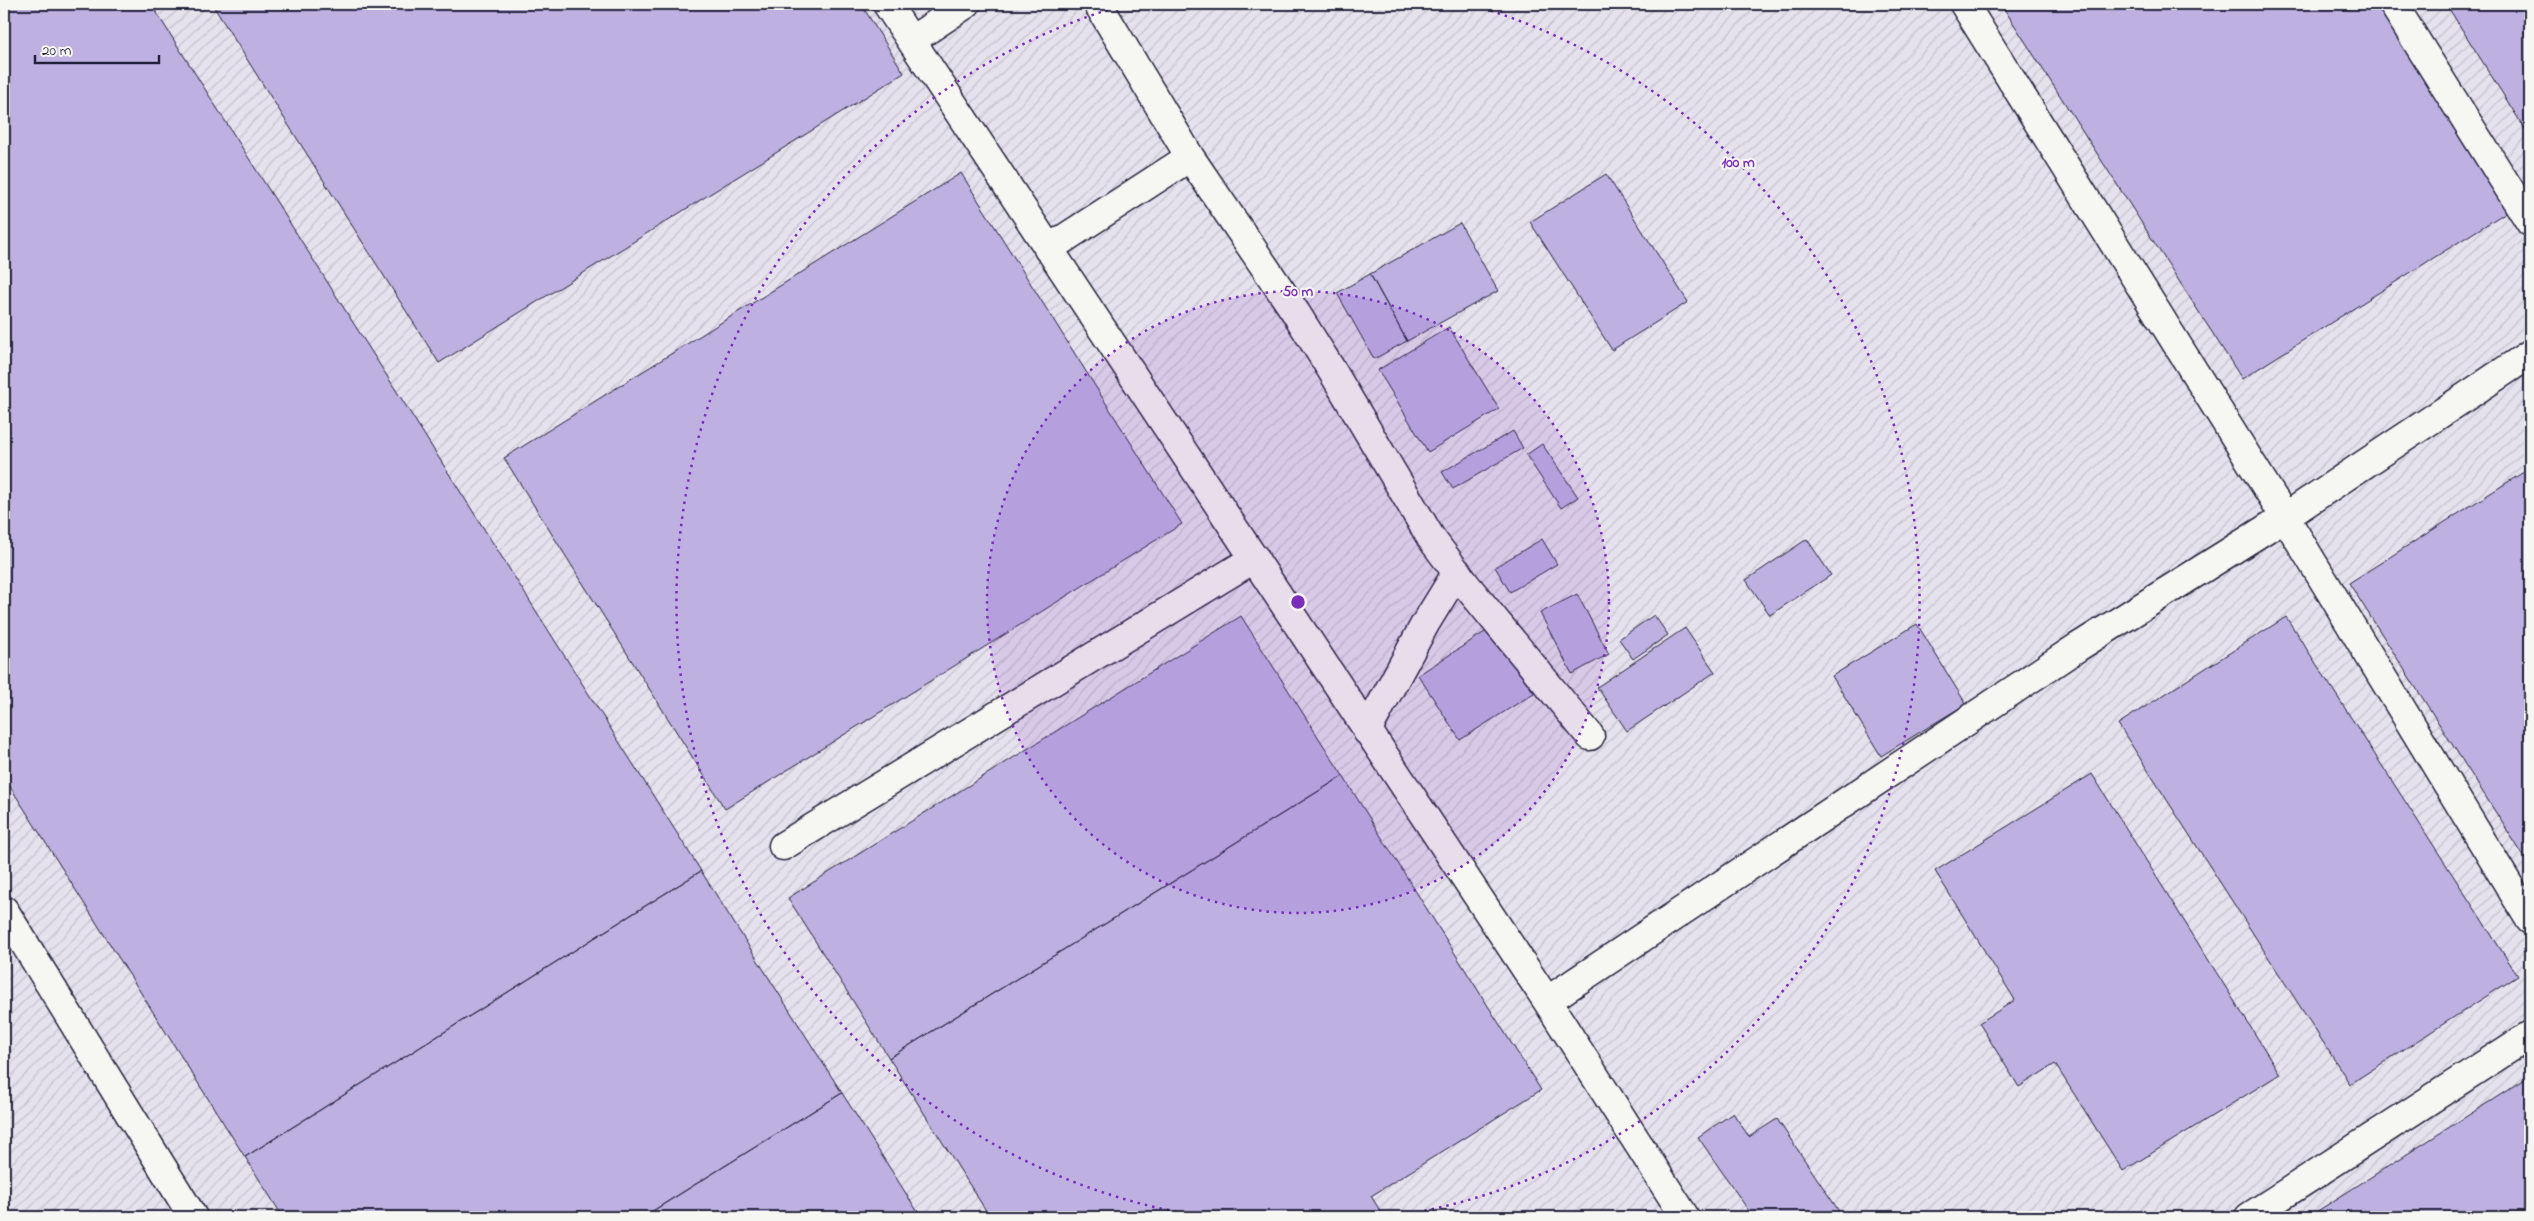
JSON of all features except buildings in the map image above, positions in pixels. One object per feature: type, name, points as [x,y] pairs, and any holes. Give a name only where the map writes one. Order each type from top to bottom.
[{"type":"lane","points":[[887,4],[1547,1001],[1685,1217]]},
{"type":"lane","points":[[912,40],[966,4]]},
{"type":"lane","points":[[1098,4],[1190,157],[1296,313],[1431,538],[1590,736]]},
{"type":"lane","points":[[1964,4],[2285,517],[2530,920]]},
{"type":"lane","points":[[2393,4],[2530,222]]},
{"type":"lane","points":[[1048,249],[1190,157]]},
{"type":"lane","points":[[1547,1001],[2078,647],[2285,517],[2530,354]]},
{"type":"lane","points":[[783,846],[1254,558]]},
{"type":"lane","points":[[1367,731],[1425,624],[1458,572]]},
{"type":"lane","points":[[4,910],[193,1217]]},
{"type":"lane","points":[[2249,1217],[2530,1035]]},
{"type":"shaded area","points":[[4,4],[2530,4],[2530,1217],[4,1217]]}]
